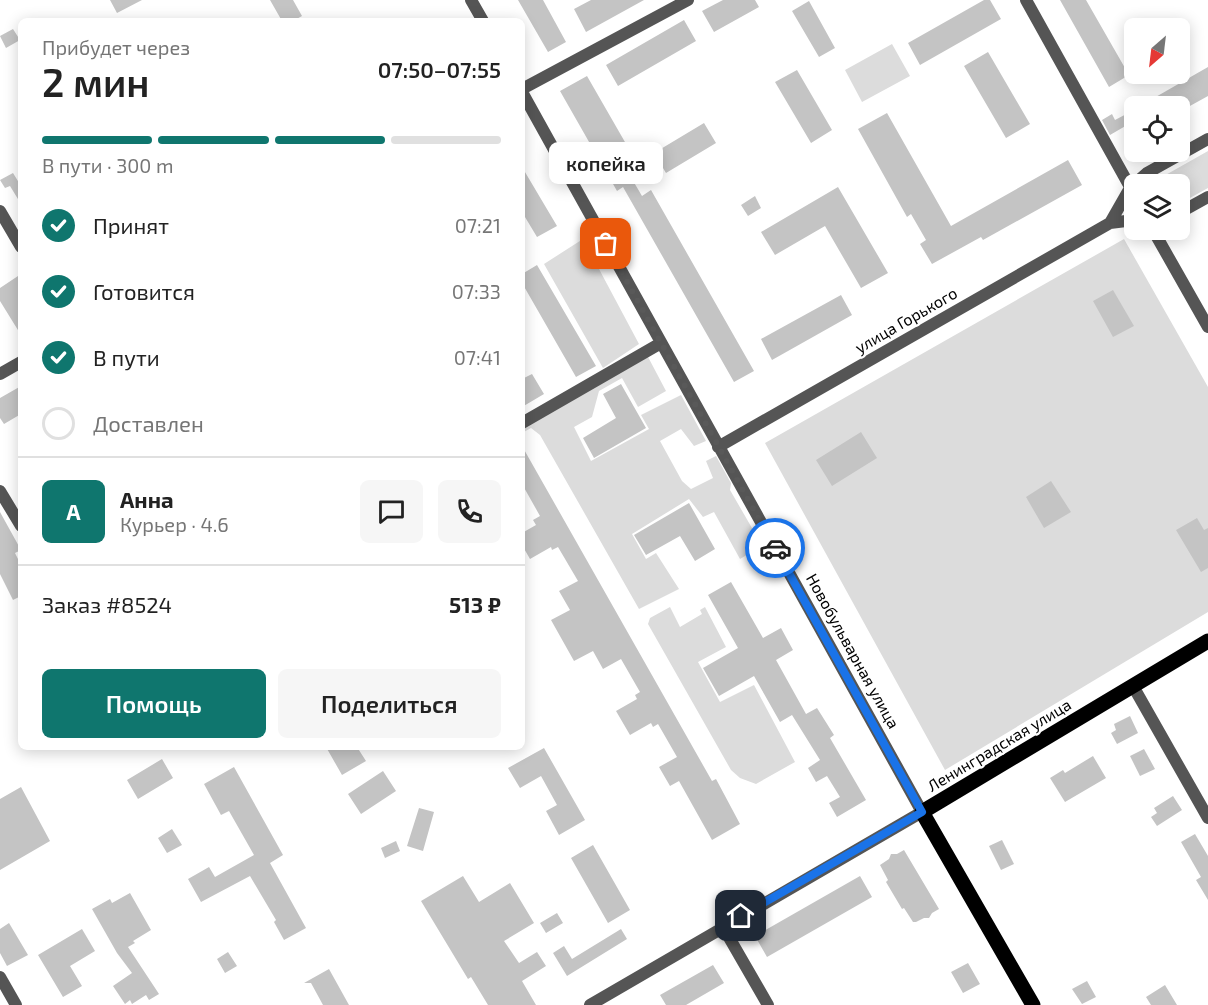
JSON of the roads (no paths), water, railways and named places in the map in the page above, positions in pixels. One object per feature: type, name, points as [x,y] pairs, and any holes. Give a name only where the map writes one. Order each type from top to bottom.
[{"type":"main road","name":"Ленинградская улица","points":[[922,812],[1208,641]]},
{"type":"main road","name":"Новобульварная улица","points":[[922,812],[1033,1005]]},
{"type":"street","points":[[471,0],[481,18]]},
{"type":"street","points":[[525,88],[688,0]]},
{"type":"street","points":[[1026,0],[1124,177]]},
{"type":"street","name":"Новобульварная улица","points":[[525,96],[660,343],[922,812]]},
{"type":"street","points":[[1146,174],[1208,139]]},
{"type":"street","points":[[1190,207],[1208,196]]},
{"type":"street","points":[[1110,223],[1124,203]]},
{"type":"street","points":[[0,212],[18,241]]},
{"type":"street","name":"улица Горького","points":[[718,447],[1110,223],[1124,221]]},
{"type":"street","points":[[1159,240],[1208,327]]},
{"type":"street","points":[[525,421],[660,343]]},
{"type":"street","points":[[0,374],[18,364]]},
{"type":"street","points":[[0,490],[18,521]]},
{"type":"street","points":[[1133,686],[1208,818]]},
{"type":"street","name":"Ленинградская улица","points":[[590,1005],[922,812]]},
{"type":"street","points":[[723,927],[768,1005]]},
{"type":"street","points":[[0,978],[16,1005]]},
{"type":"place","name":"копейка","points":[[606,244]]}]
